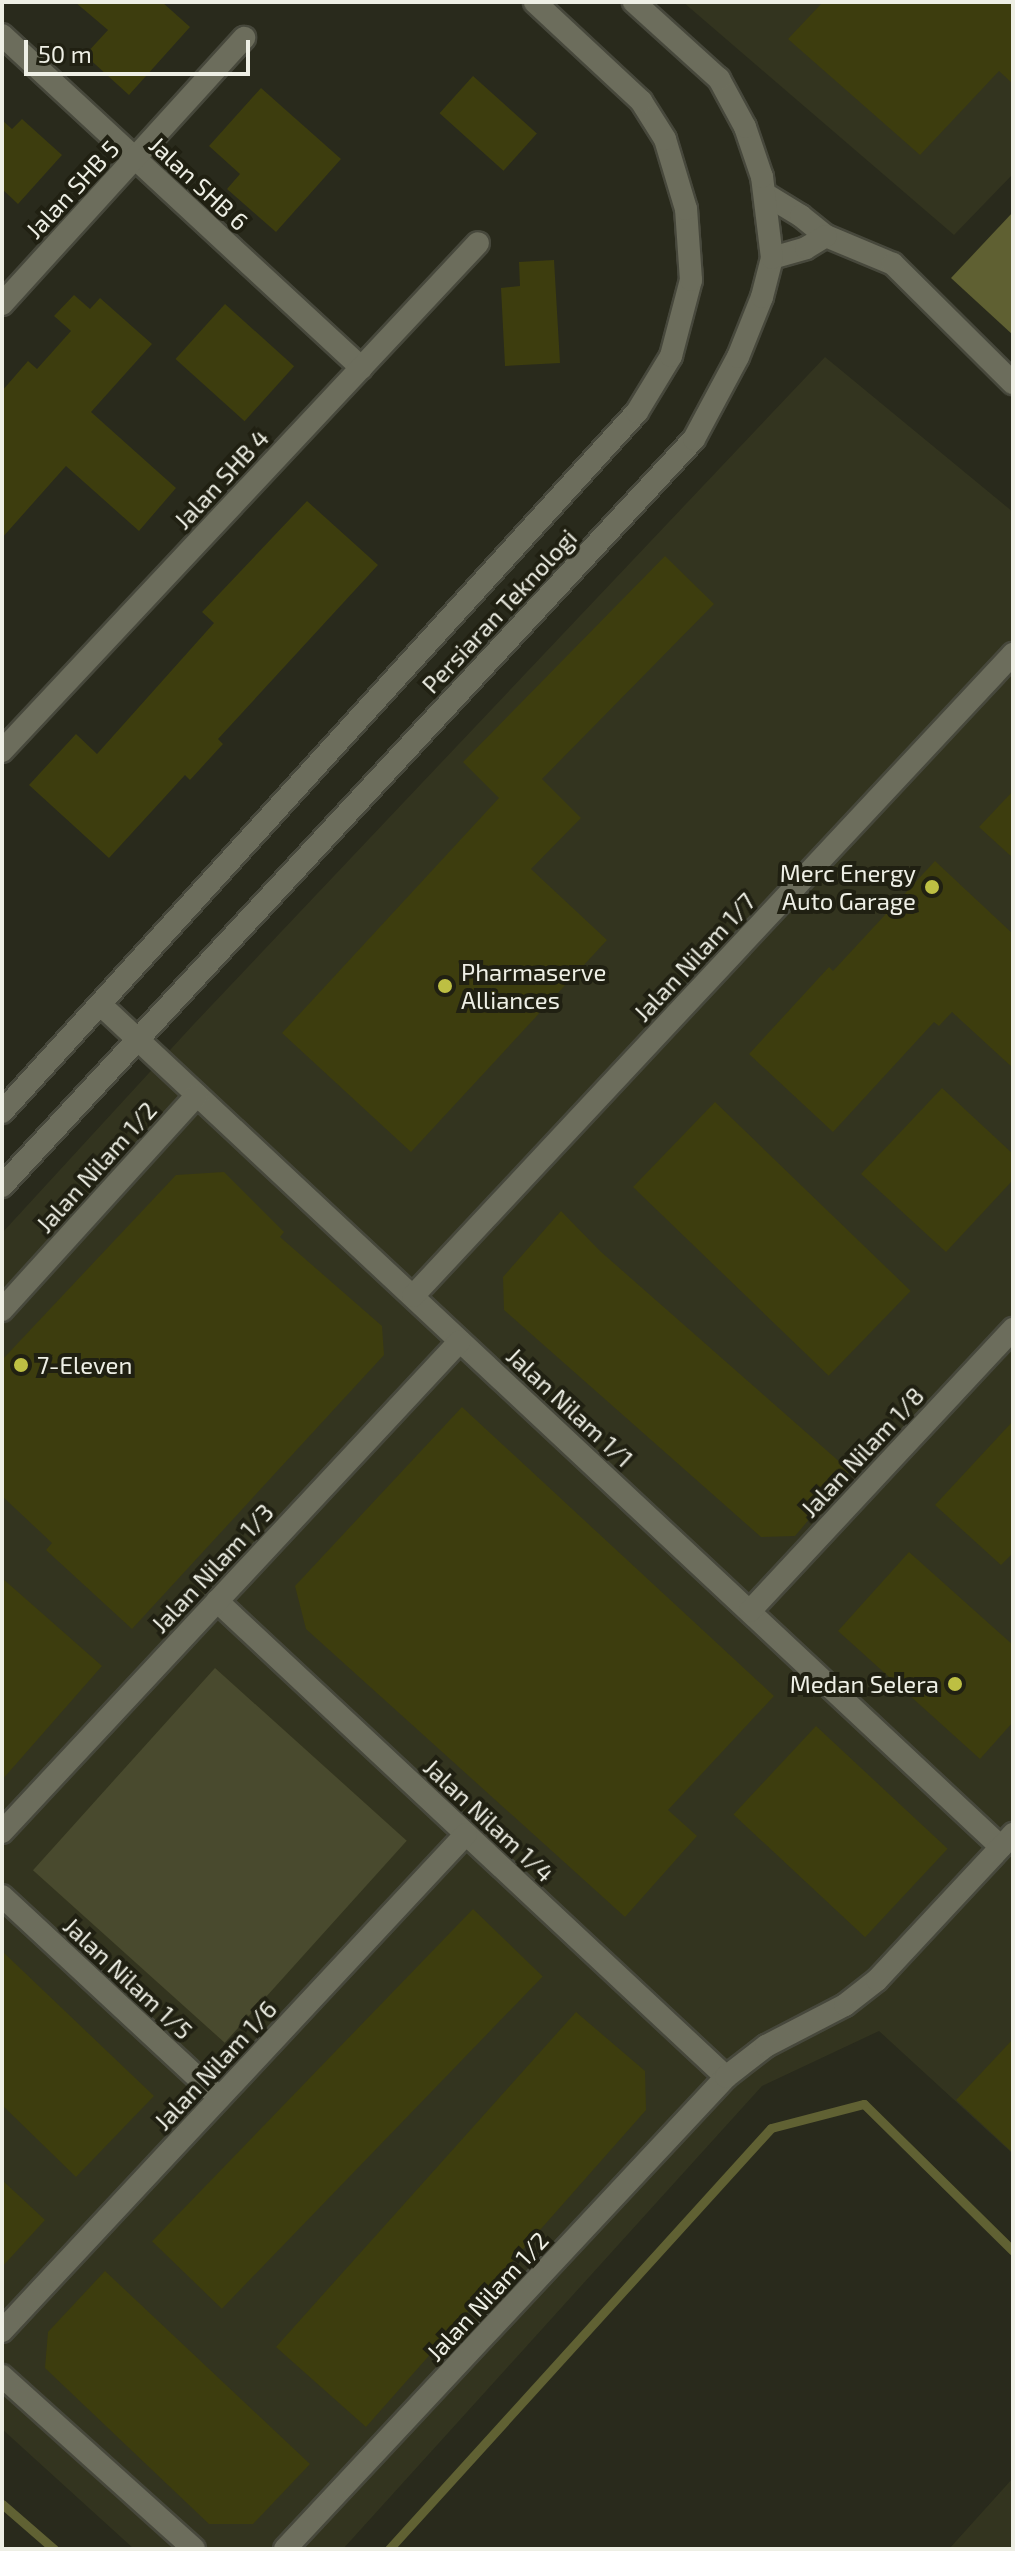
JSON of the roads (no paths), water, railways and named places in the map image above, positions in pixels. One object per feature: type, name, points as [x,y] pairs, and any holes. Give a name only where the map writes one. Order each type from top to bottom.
[{"type":"street","name":"Persiaran Teknologi","points":[[2,1112],[102,1006],[637,412],[671,356],[691,280],[686,209],[665,139],[641,101],[535,2]]},
{"type":"street","name":"Persiaran Teknologi","points":[[2,1186],[694,439],[738,357],[762,297],[772,258],[765,194],[745,127],[719,79],[634,2]]},
{"type":"street","name":"Jalan SHB 6","points":[[2,35],[361,368]]},
{"type":"street","name":"Jalan SHB 5","points":[[2,304],[244,38]]},
{"type":"street","points":[[765,194],[826,236],[893,264],[1013,383]]},
{"type":"street","points":[[772,258],[806,248],[826,236]]},
{"type":"street","name":"Jalan SHB 4","points":[[2,751],[478,243]]},
{"type":"street","name":"Jalan Nilam 1/7","points":[[413,1296],[1013,654]]},
{"type":"street","name":"Jalan Nilam 1/1","points":[[102,1006],[750,1611],[1007,1840]]},
{"type":"street","name":"Jalan Nilam 1/2","points":[[2,1310],[197,1095]]},
{"type":"street","name":"Jalan Nilam 1/8","points":[[750,1611],[1013,1329]]},
{"type":"street","name":"Jalan Nilam 1/3","points":[[2,1832],[460,1341]]},
{"type":"street","name":"Jalan Nilam 1/4","points":[[217,1601],[726,2077]]},
{"type":"street","name":"Jalan Nilam 1/6","points":[[2,2331],[466,1834]]},
{"type":"street","name":"Jalan Nilam 1/2","points":[[285,2549],[726,2077],[766,2046],[845,2005],[877,1980],[1007,1840]]},
{"type":"street","name":"Jalan Nilam 1/5","points":[[2,1896],[219,2098]]},
{"type":"street","points":[[2,2376],[194,2549]]},
{"type":"waterway","points":[[389,2549],[771,2128],[864,2104],[1013,2251]]},
{"type":"waterway","points":[[2,2504],[54,2549]]},
{"type":"place","name":"Merc Energy Auto Garage","points":[[932,887]]},
{"type":"place","name":"Pharmaserve Alliances","points":[[445,986]]},
{"type":"place","name":"7-Eleven","points":[[21,1365]]},
{"type":"place","name":"Medan Selera","points":[[955,1684]]}]
